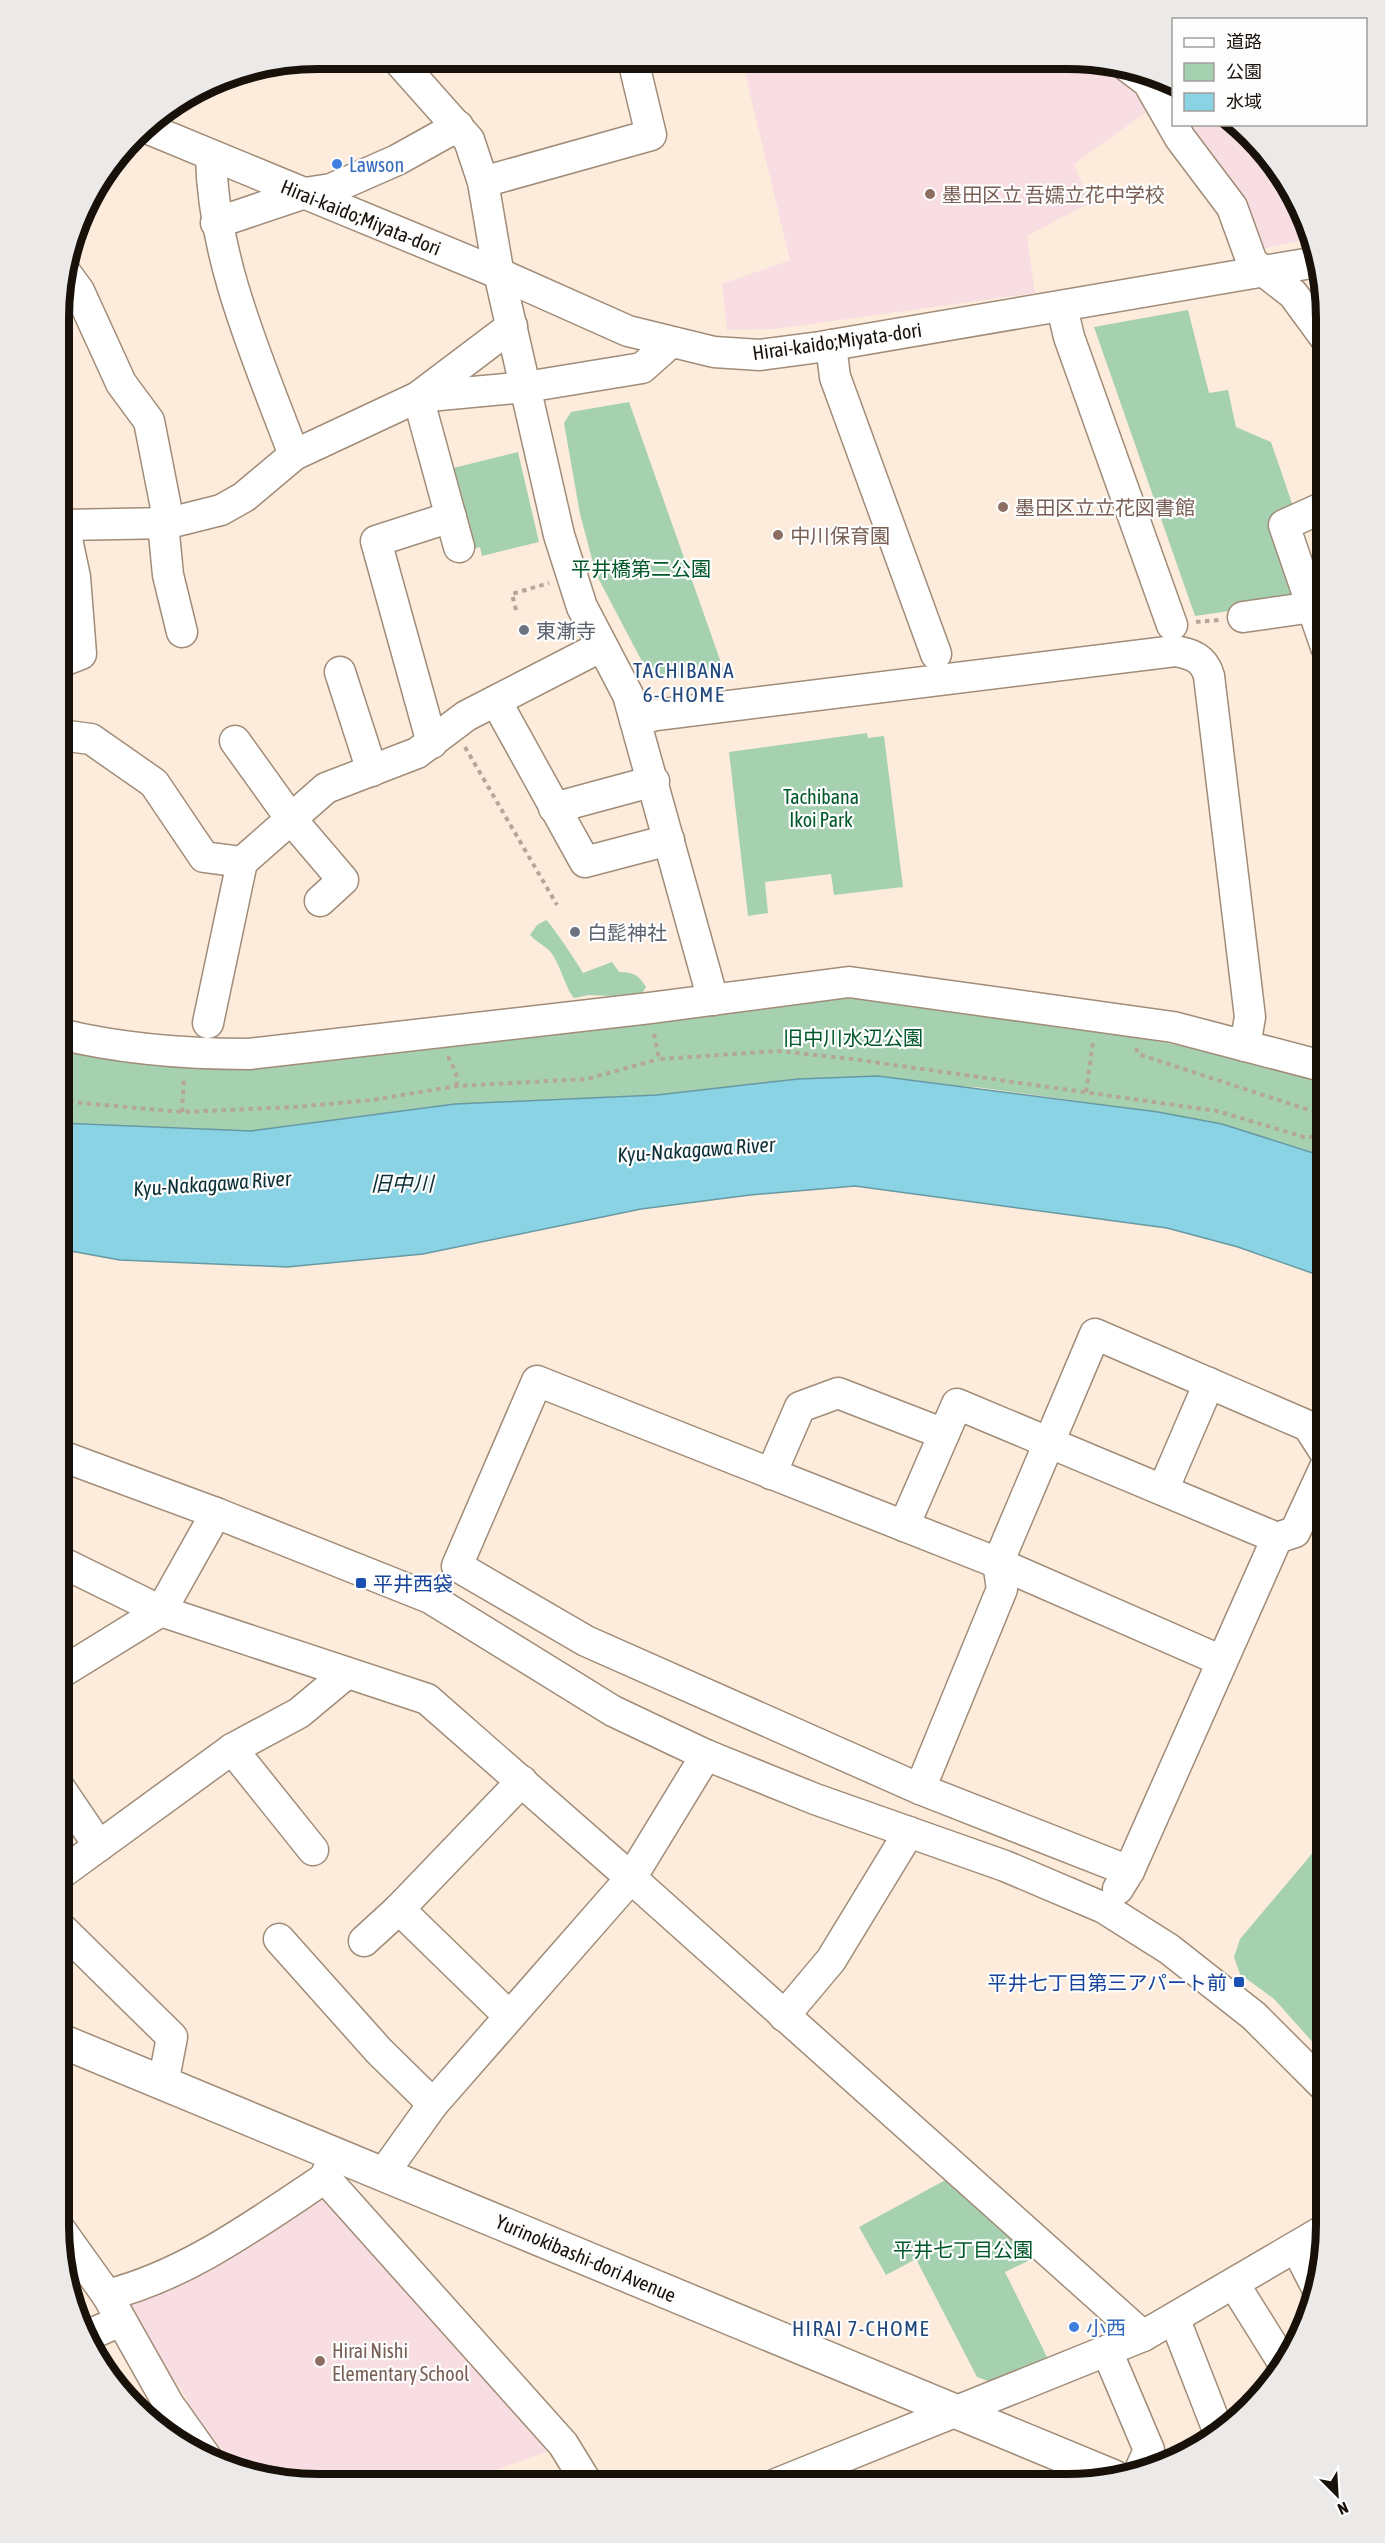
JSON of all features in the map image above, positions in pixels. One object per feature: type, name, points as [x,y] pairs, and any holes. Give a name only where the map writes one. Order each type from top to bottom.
[{"type":"main road","name":"Yurinokibashi-dori Avenue","points":[[69,2044],[163,2084],[329,2166],[383,2174],[1101,2472]]},
{"type":"street","points":[[406,69],[469,140],[483,182],[500,274],[571,578],[582,607],[628,695],[654,781],[713,1000]]},
{"type":"street","points":[[483,182],[651,135],[635,69]]},
{"type":"street","points":[[1148,83],[1172,124]]},
{"type":"street","points":[[216,223],[305,193],[331,189],[397,160],[458,126]]},
{"type":"street","points":[[1173,126],[1232,207],[1252,262],[1293,294],[1316,325]]},
{"type":"street","name":"Hirai-kaido;Miyata-dori","points":[[154,131],[500,274],[628,331],[714,352],[760,355],[831,345],[1310,263]]},
{"type":"street","points":[[212,156],[216,223],[249,334],[294,455]]},
{"type":"street","points":[[72,281],[79,291],[121,383],[150,421],[166,523],[168,575],[182,632]]},
{"type":"street","points":[[1062,307],[1069,337],[1172,625]]},
{"type":"street","points":[[69,523],[166,523],[222,510],[244,497],[294,455],[418,397],[512,326]]},
{"type":"street","points":[[418,397],[526,387],[642,368],[670,343]]},
{"type":"street","points":[[831,345],[836,377],[936,654]]},
{"type":"street","points":[[418,397],[459,547]]},
{"type":"street","points":[[1316,511],[1284,525],[1316,616]]},
{"type":"street","points":[[432,743],[376,542],[451,517]]},
{"type":"street","points":[[69,552],[75,577],[81,654],[69,659]]},
{"type":"street","points":[[1243,617],[1313,607]]},
{"type":"street","points":[[208,1023],[242,862],[326,788],[417,753],[466,716],[602,646]]},
{"type":"street","points":[[636,721],[656,715],[1175,651],[1189,653],[1206,665],[1209,676],[1250,1017],[1245,1046]]},
{"type":"street","points":[[340,672],[372,771]]},
{"type":"street","points":[[496,700],[585,862],[669,840]]},
{"type":"street","points":[[69,736],[91,739],[154,783],[204,857],[242,862]]},
{"type":"street","points":[[235,741],[291,819],[343,880],[320,901]]},
{"type":"street","points":[[554,808],[654,781]]},
{"type":"street","points":[[69,1036],[204,1054],[249,1054],[849,982],[1173,1027],[1316,1064]]},
{"type":"street","points":[[920,1789],[1002,1589],[998,1563],[1095,1334],[1308,1426],[1316,1438]]},
{"type":"street","points":[[1129,1871],[920,1789],[586,1641],[457,1566],[537,1381],[998,1563],[1222,1661]]},
{"type":"street","points":[[1163,1490],[1209,1383]]},
{"type":"street","points":[[771,1474],[800,1407],[838,1393],[944,1434]]},
{"type":"street","points":[[904,1526],[957,1404],[1277,1538],[1295,1532],[1316,1487]]},
{"type":"street","points":[[69,1459],[216,1513],[430,1598],[613,1711],[706,1755],[815,1799],[1005,1866],[1104,1908],[1169,1949],[1254,2016],[1316,2078]]},
{"type":"street","points":[[69,1668],[161,1611],[216,1513]]},
{"type":"street","points":[[1104,1908],[1129,1871],[1277,1538]]},
{"type":"street","points":[[69,1566],[161,1611],[426,1699],[522,1781],[1143,2336]]},
{"type":"street","points":[[488,1634],[520,1602]]},
{"type":"street","points":[[69,1868],[232,1749],[299,1713],[347,1673]]},
{"type":"street","points":[[232,1749],[313,1851]]},
{"type":"street","points":[[383,2174],[433,2104],[631,1878],[706,1755]]},
{"type":"street","points":[[364,1941],[399,1909],[522,1781]]},
{"type":"street","points":[[69,1802],[99,1846]]},
{"type":"street","points":[[784,2016],[831,1959],[909,1832]]},
{"type":"street","points":[[399,1909],[509,2016]]},
{"type":"street","points":[[69,1936],[172,2037],[163,2084]]},
{"type":"street","points":[[279,1938],[379,2051],[433,2104]]},
{"type":"street","points":[[107,2295],[135,2288],[231,2240],[329,2166],[563,2444],[581,2474]]},
{"type":"street","points":[[800,2474],[1143,2336],[1315,2235]]},
{"type":"street","points":[[1296,2247],[1311,2275]]},
{"type":"street","points":[[71,2250],[107,2295],[121,2321],[157,2410],[180,2432]]},
{"type":"street","points":[[1234,2284],[1279,2356]]},
{"type":"street","points":[[1175,2319],[1215,2424]]},
{"type":"street","points":[[94,2333],[121,2321]]},
{"type":"street","points":[[1107,2352],[1149,2450],[1144,2462]]},
{"type":"path","points":[[516,610],[512,594],[556,580]]},
{"type":"path","points":[[463,744],[557,905]]},
{"type":"path","points":[[1086,1092],[1094,1035]]},
{"type":"path","points":[[1135,1045],[1138,1054],[1316,1114]]},
{"type":"path","points":[[656,1046],[659,1059]]},
{"type":"path","points":[[69,1102],[182,1112],[295,1107],[372,1101],[457,1086],[587,1079],[659,1059],[778,1051],[1217,1111],[1304,1137],[1316,1137]]},
{"type":"path","points":[[182,1112],[184,1075]]},
{"type":"shaded area","name":"墨田区立 吾嬬立花中学校","points":[[744,69],[1067,69],[1099,71],[1113,74],[1134,89],[1148,111],[1074,164],[1090,203],[1027,236],[1035,293],[775,329],[727,330],[722,284],[790,260]]},
{"type":"shaded area","points":[[1183,126],[1224,126],[1254,154],[1283,194],[1304,240],[1256,250]]},
{"type":"shaded area","name":"Hirai Nishi Elementary School","points":[[317,2190],[555,2449],[484,2474],[318,2474],[286,2472],[238,2461],[230,2458],[188,2408],[187,2399],[125,2305]]},
{"type":"green space","points":[[1188,310],[1209,393],[1228,390],[1236,427],[1271,442],[1294,509],[1304,600],[1195,616],[1094,327]]},
{"type":"green space","name":"平井橋第二公園","points":[[629,402],[724,671],[663,679],[647,671],[596,574],[580,514],[564,423],[571,412]]},
{"type":"green space","points":[[518,452],[539,542],[482,556],[480,547],[469,550],[449,469]]},
{"type":"green space","name":"Tachibana Ikoi Park","points":[[867,733],[868,738],[884,736],[903,887],[834,895],[831,874],[765,882],[768,913],[748,916],[729,752]]},
{"type":"green space","points":[[546,920],[583,973],[612,962],[619,972],[635,975],[641,980],[646,987],[640,997],[589,995],[574,998],[552,954],[530,935],[537,925]]},
{"type":"green space","name":"旧中川水辺公園","points":[[852,998],[1147,1039],[1265,1062],[1316,1076],[1316,1154],[1222,1124],[1158,1112],[975,1087],[798,1079],[657,1095],[455,1104],[251,1131],[69,1123],[69,1045],[96,1052]]},
{"type":"green space","points":[[1316,1849],[1316,2046],[1274,1999],[1240,1974],[1234,1957],[1240,1939]]},
{"type":"green space","name":"平井七丁目公園","points":[[949,2178],[1041,2255],[1005,2272],[1049,2361],[996,2384],[977,2377],[916,2259],[886,2275],[859,2227]]},
{"type":"water","name":"旧中川","points":[[878,1076],[1158,1112],[1222,1124],[1316,1154],[1316,1274],[1238,1247],[1167,1228],[855,1186],[750,1195],[641,1209],[423,1254],[287,1267],[120,1260],[69,1251],[69,1123],[251,1131],[455,1104],[657,1095],[798,1079]]},
{"type":"place","name":"Lawson","points":[[337,164]]},
{"type":"place","name":"墨田区立 吾嬬立花中学校","points":[[930,194]]},
{"type":"place","name":"墨田区立立花図書館","points":[[1003,507]]},
{"type":"place","name":"中川保育園","points":[[778,535]]},
{"type":"place","name":"東漸寺","points":[[524,630]]},
{"type":"place","name":"白髭神社","points":[[575,932]]},
{"type":"place","name":"平井西袋","points":[[361,1583]]},
{"type":"place","name":"平井七丁目第三アパート前","points":[[1239,1982]]},
{"type":"place","name":"小西","points":[[1074,2327]]},
{"type":"place","name":"Hirai Nishi Elementary School","points":[[320,2361]]},
{"type":"district","name":"TACHIBANA 6-CHOME","points":[[684,682]]},
{"type":"district","name":"HIRAI 7-CHOME","points":[[861,2328]]},
{"type":"water label","name":"Kyu-Nakagawa River","points":[[696,1149]]},
{"type":"water label","name":"Kyu-Nakagawa River","points":[[212,1183]]}]
